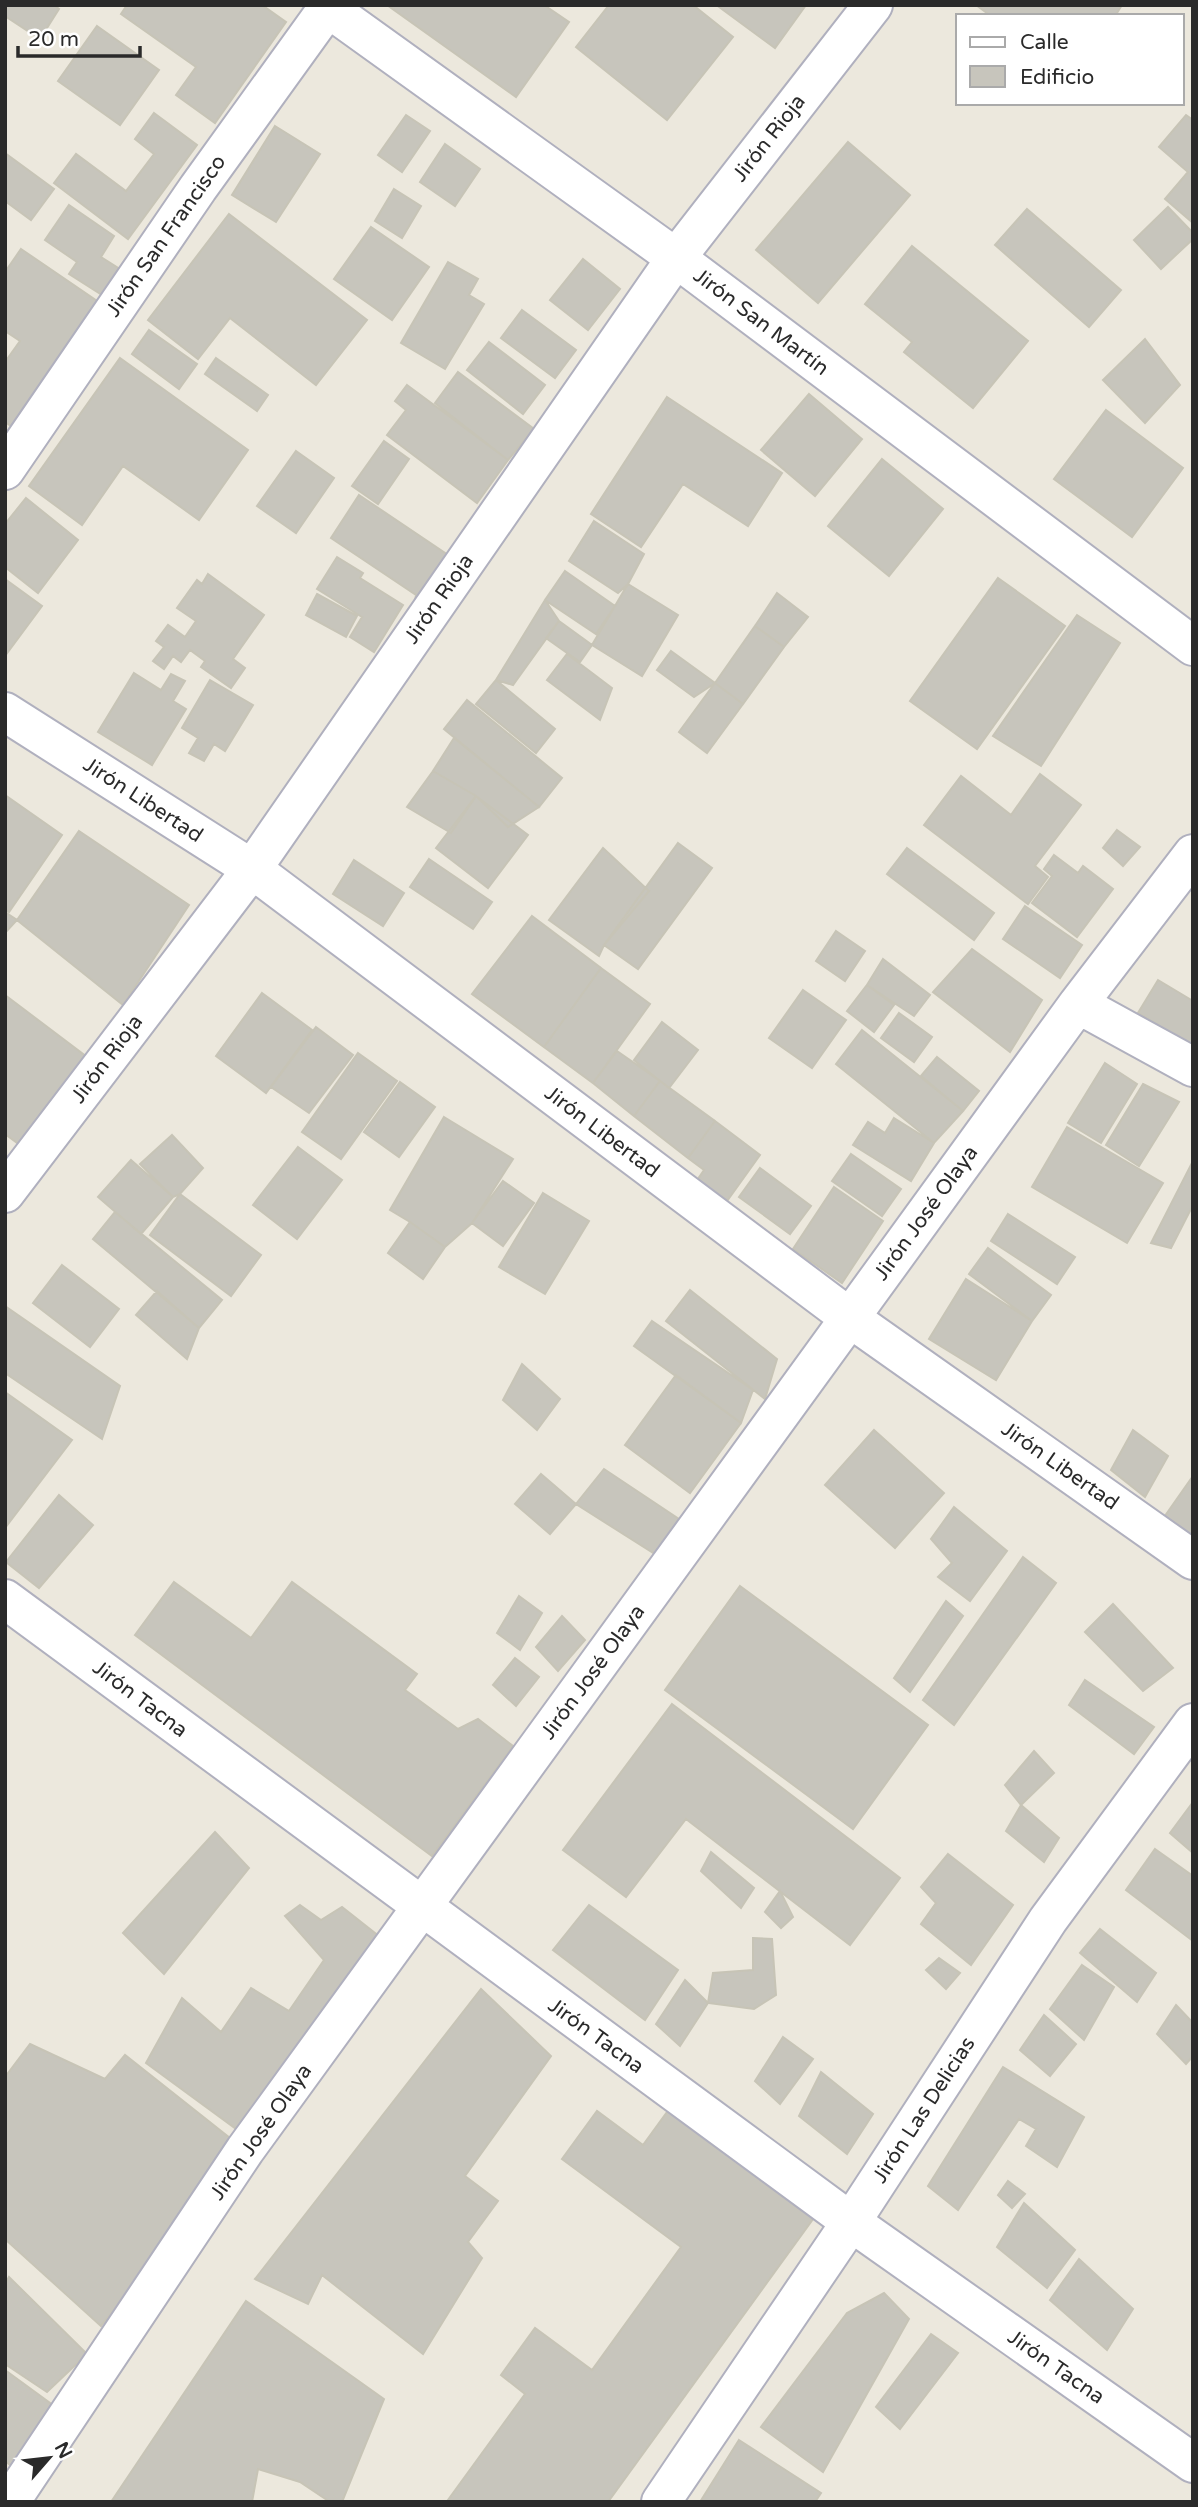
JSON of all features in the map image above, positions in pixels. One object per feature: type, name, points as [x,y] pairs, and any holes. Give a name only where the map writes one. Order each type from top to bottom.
[{"type":"street","name":"Jirón Rioja","points":[[5,1193],[252,869],[676,258],[873,5]]},
{"type":"street","name":"Jirón San Martín","points":[[327,6],[676,258],[1193,646]]},
{"type":"street","name":"Jirón San Francisco","points":[[5,470],[198,188],[327,6]]},
{"type":"street","name":"Jirón Libertad","points":[[5,712],[252,869],[850,1318],[1193,1560]]},
{"type":"street","name":"Jirón José Olaya","points":[[10,2502],[245,2150],[1079,1004],[1193,855]]},
{"type":"street","points":[[1079,1004],[1193,1067]]},
{"type":"street","name":"Jirón Tacna","points":[[5,1599],[421,1908],[851,2222],[1193,2463]]},
{"type":"street","name":"Jirón Las Delicias","points":[[661,2502],[851,2222],[1048,1920],[1193,1723]]},
{"type":"building","points":[[7,5],[54,5],[59,9],[40,39],[5,16]]},
{"type":"building","points":[[127,5],[262,5],[286,22],[215,123],[176,95],[196,67],[121,14]]},
{"type":"building","points":[[387,5],[544,5],[569,22],[516,97]]},
{"type":"building","points":[[609,5],[693,5],[733,37],[667,120],[576,47]]},
{"type":"building","points":[[806,5],[775,48],[719,7]]},
{"type":"building","points":[[976,5],[1122,5],[1116,14],[988,14]]},
{"type":"building","points":[[97,26],[159,70],[120,125],[58,81]]},
{"type":"building","points":[[154,113],[197,145],[128,239],[54,183],[76,154],[126,191],[154,154],[135,139]]},
{"type":"building","points":[[406,115],[430,131],[402,172],[378,155]]},
{"type":"building","points":[[1186,115],[1193,120],[1193,223],[1165,199],[1188,172],[1159,147]]},
{"type":"building","points":[[275,126],[320,154],[276,222],[232,195]]},
{"type":"building","points":[[848,142],[910,195],[818,303],[756,250]]},
{"type":"building","points":[[445,144],[480,169],[455,206],[420,182]]},
{"type":"building","points":[[5,153],[54,189],[31,220],[5,201]]},
{"type":"building","points":[[394,189],[421,206],[402,238],[375,221]]},
{"type":"building","points":[[69,205],[114,236],[101,257],[123,271],[105,297],[69,274],[77,262],[45,240]]},
{"type":"building","points":[[1168,207],[1193,233],[1193,239],[1161,269],[1134,240]]},
{"type":"building","points":[[1027,209],[1121,290],[1089,327],[995,245]]},
{"type":"building","points":[[229,214],[367,320],[316,385],[230,318],[198,359],[148,320]]},
{"type":"building","points":[[371,227],[429,267],[392,320],[334,279]]},
{"type":"building","points":[[912,246],[1028,341],[973,408],[904,352],[912,342],[865,304]]},
{"type":"building","points":[[21,249],[103,305],[17,430],[5,422],[5,362],[20,341],[5,331],[5,272]]},
{"type":"building","points":[[583,259],[620,289],[588,330],[550,300]]},
{"type":"building","points":[[448,262],[478,279],[469,295],[484,304],[445,369],[401,343]]},
{"type":"building","points":[[522,310],[576,350],[555,378],[501,338]]},
{"type":"building","points":[[149,330],[197,364],[179,389],[132,354]]},
{"type":"building","points":[[1145,339],[1180,385],[1145,423],[1103,380]]},
{"type":"building","points":[[489,342],[545,385],[523,414],[467,370]]},
{"type":"building","points":[[120,358],[248,450],[199,520],[123,466],[82,525],[29,486]]},
{"type":"building","points":[[216,358],[268,395],[257,411],[205,374]]},
{"type":"building","points":[[458,372],[534,429],[508,460],[435,403]]},
{"type":"building","points":[[407,385],[508,460],[477,503],[387,435],[406,410],[395,401]]},
{"type":"building","points":[[809,394],[862,439],[815,496],[761,450]]},
{"type":"building","points":[[667,397],[782,473],[748,526],[683,484],[641,547],[591,514]]},
{"type":"building","points":[[1106,410],[1183,468],[1132,537],[1054,479]]},
{"type":"building","points":[[384,441],[409,459],[378,504],[352,486]]},
{"type":"building","points":[[296,451],[334,478],[296,533],[257,506]]},
{"type":"building","points":[[882,459],[943,509],[889,576],[828,526]]},
{"type":"building","points":[[359,495],[451,557],[415,601],[416,595],[331,538]]},
{"type":"building","points":[[26,498],[78,540],[38,593],[5,567],[5,524]]},
{"type":"building","points":[[594,521],[644,554],[628,584],[618,593],[569,561]]},
{"type":"building","points":[[337,557],[363,573],[360,578],[403,605],[374,652],[350,637],[362,617],[317,589]]},
{"type":"building","points":[[565,571],[615,606],[596,634],[545,600]]},
{"type":"building","points":[[208,574],[264,615],[233,659],[245,668],[231,688],[201,667],[205,661],[190,650],[181,662],[173,656],[164,669],[153,661],[164,647],[156,641],[168,625],[185,637],[196,621],[177,608],[197,580],[202,584]]},
{"type":"building","points":[[998,578],[1065,626],[977,749],[910,701]]},
{"type":"building","points":[[5,579],[42,606],[5,656]]},
{"type":"building","points":[[628,584],[678,615],[642,676],[592,645]]},
{"type":"building","points":[[777,593],[808,617],[784,647],[755,626]]},
{"type":"building","points":[[317,594],[357,616],[346,637],[306,615]]},
{"type":"building","points":[[545,600],[559,621],[513,685],[496,680]]},
{"type":"building","points":[[1077,615],[1120,643],[1041,766],[993,736]]},
{"type":"building","points":[[559,621],[592,645],[580,662],[546,638]]},
{"type":"building","points":[[755,626],[784,647],[743,704],[715,683]]},
{"type":"building","points":[[671,651],[715,683],[694,697],[657,670]]},
{"type":"building","points":[[567,654],[612,688],[600,720],[547,680]]},
{"type":"building","points":[[134,673],[161,690],[171,674],[185,681],[173,701],[186,709],[152,765],[98,732]]},
{"type":"building","points":[[210,680],[253,705],[225,751],[214,744],[204,761],[189,753],[198,738],[182,728]]},
{"type":"building","points":[[496,680],[555,729],[536,753],[476,704]]},
{"type":"building","points":[[715,683],[743,704],[707,753],[679,732]]},
{"type":"building","points":[[467,700],[562,778],[539,807],[444,729]]},
{"type":"building","points":[[454,738],[539,807],[508,827],[476,796],[433,771]]},
{"type":"building","points":[[433,771],[476,796],[451,833],[407,807]]},
{"type":"building","points":[[1040,774],[1081,805],[1035,866],[1048,877],[1028,904],[924,825],[961,776],[1011,815]]},
{"type":"building","points":[[5,795],[62,835],[9,912],[5,909]]},
{"type":"building","points":[[476,796],[528,835],[488,888],[436,848]]},
{"type":"building","points":[[1117,830],[1140,847],[1123,866],[1103,848]]},
{"type":"building","points":[[79,831],[189,905],[123,1005],[17,920]]},
{"type":"building","points":[[678,843],[712,868],[638,969],[604,945]]},
{"type":"building","points":[[603,848],[649,891],[604,945],[599,956],[549,920]]},
{"type":"building","points":[[907,848],[994,913],[974,940],[887,874]]},
{"type":"building","points":[[1054,855],[1078,873],[1083,866],[1113,889],[1077,937],[1032,903],[1052,876],[1044,869]]},
{"type":"building","points":[[429,859],[492,902],[473,929],[410,887]]},
{"type":"building","points":[[354,860],[404,893],[383,926],[333,894]]},
{"type":"building","points":[[1025,906],[1082,945],[1060,978],[1003,939]]},
{"type":"building","points":[[5,912],[17,920],[5,933]]},
{"type":"building","points":[[532,916],[601,968],[544,1047],[472,994]]},
{"type":"building","points":[[836,931],[865,951],[845,981],[816,961]]},
{"type":"building","points":[[972,949],[1042,1000],[1010,1052],[933,992]]},
{"type":"building","points":[[883,959],[930,995],[914,1016],[867,985]]},
{"type":"building","points":[[601,968],[650,1004],[593,1083],[544,1047]]},
{"type":"building","points":[[1158,980],[1193,1001],[1193,1046],[1138,1013]]},
{"type":"building","points":[[867,985],[894,1005],[874,1032],[847,1011]]},
{"type":"building","points":[[803,990],[846,1020],[812,1068],[769,1038]]},
{"type":"building","points":[[262,993],[312,1030],[266,1093],[216,1056]]},
{"type":"building","points":[[5,995],[87,1057],[20,1145],[5,1134]]},
{"type":"building","points":[[899,1013],[932,1037],[914,1062],[881,1038]]},
{"type":"building","points":[[662,1022],[698,1050],[669,1088],[634,1060]]},
{"type":"building","points":[[316,1027],[353,1055],[309,1113],[271,1087]]},
{"type":"building","points":[[862,1030],[963,1111],[934,1143],[836,1064]]},
{"type":"building","points":[[617,1051],[660,1081],[634,1116],[593,1083]]},
{"type":"building","points":[[358,1053],[397,1081],[341,1159],[302,1132]]},
{"type":"building","points":[[937,1057],[979,1091],[963,1111],[921,1076]]},
{"type":"building","points":[[1105,1063],[1137,1084],[1101,1143],[1068,1123]]},
{"type":"building","points":[[660,1081],[715,1121],[688,1158],[634,1116]]},
{"type":"building","points":[[400,1082],[435,1107],[399,1157],[364,1132]]},
{"type":"building","points":[[1143,1084],[1179,1102],[1139,1166],[1106,1145]]},
{"type":"building","points":[[444,1117],[513,1159],[472,1223],[445,1247],[390,1210]]},
{"type":"building","points":[[894,1118],[934,1143],[911,1181],[853,1145],[868,1122],[885,1133]]},
{"type":"building","points":[[715,1121],[760,1155],[722,1208],[693,1186],[704,1170],[688,1158]]},
{"type":"building","points":[[1067,1127],[1163,1183],[1127,1243],[1032,1187]]},
{"type":"building","points":[[172,1135],[203,1168],[180,1194],[173,1197],[140,1164]]},
{"type":"building","points":[[298,1147],[342,1180],[297,1239],[253,1205]]},
{"type":"building","points":[[851,1154],[901,1189],[882,1216],[832,1181]]},
{"type":"building","points":[[131,1160],[173,1197],[141,1234],[98,1197]]},
{"type":"building","points":[[1193,1161],[1193,1205],[1171,1248],[1151,1243]]},
{"type":"building","points":[[760,1168],[811,1206],[790,1234],[739,1197]]},
{"type":"building","points":[[503,1181],[534,1203],[503,1246],[472,1223]]},
{"type":"building","points":[[834,1187],[883,1221],[842,1283],[793,1249]]},
{"type":"building","points":[[543,1193],[589,1221],[545,1294],[499,1267]]},
{"type":"building","points":[[180,1194],[261,1255],[231,1296],[150,1235]]},
{"type":"building","points":[[115,1212],[222,1300],[199,1328],[93,1239]]},
{"type":"building","points":[[1008,1214],[1075,1257],[1057,1284],[991,1241]]},
{"type":"building","points":[[410,1222],[445,1247],[423,1279],[388,1253]]},
{"type":"building","points":[[988,1248],[1051,1295],[1032,1321],[969,1274]]},
{"type":"building","points":[[62,1265],[119,1309],[90,1347],[33,1303]]},
{"type":"building","points":[[966,1279],[1032,1321],[996,1380],[929,1339]]},
{"type":"building","points":[[690,1290],[777,1359],[765,1399],[666,1321]]},
{"type":"building","points":[[157,1291],[199,1328],[187,1359],[136,1315]]},
{"type":"building","points":[[5,1306],[120,1386],[102,1439],[5,1373]]},
{"type":"building","points":[[652,1321],[753,1390],[741,1423],[634,1346]]},
{"type":"building","points":[[522,1364],[560,1399],[537,1430],[503,1400]]},
{"type":"building","points":[[676,1375],[741,1423],[690,1493],[625,1445]]},
{"type":"building","points":[[5,1392],[72,1440],[5,1528]]},
{"type":"building","points":[[874,1430],[944,1493],[895,1548],[825,1485]]},
{"type":"building","points":[[1133,1430],[1168,1456],[1145,1497],[1111,1470]]},
{"type":"building","points":[[604,1469],[685,1523],[661,1558],[576,1504]]},
{"type":"building","points":[[541,1474],[576,1504],[550,1534],[515,1504]]},
{"type":"building","points":[[1193,1476],[1193,1546],[1160,1523]]},
{"type":"building","points":[[59,1495],[93,1525],[39,1588],[6,1562]]},
{"type":"building","points":[[954,1507],[1007,1551],[970,1601],[938,1577],[952,1563],[931,1539]]},
{"type":"building","points":[[1023,1557],[1056,1583],[954,1725],[923,1700]]},
{"type":"building","points":[[174,1582],[251,1638],[292,1582],[417,1674],[405,1690],[458,1729],[478,1719],[513,1746],[432,1856],[135,1635]]},
{"type":"building","points":[[740,1586],[928,1725],[853,1829],[665,1690]]},
{"type":"building","points":[[519,1596],[542,1613],[520,1650],[497,1633]]},
{"type":"building","points":[[946,1601],[963,1616],[910,1692],[894,1678]]},
{"type":"building","points":[[1113,1604],[1173,1668],[1143,1691],[1085,1632]]},
{"type":"building","points":[[562,1616],[585,1640],[558,1671],[536,1647]]},
{"type":"building","points":[[515,1658],[539,1677],[516,1706],[493,1685]]},
{"type":"building","points":[[1085,1680],[1154,1727],[1134,1754],[1069,1705]]},
{"type":"building","points":[[672,1704],[900,1878],[850,1945],[686,1819],[626,1897],[563,1850]]},
{"type":"building","points":[[1034,1751],[1054,1773],[1021,1805],[1005,1785]]},
{"type":"building","points":[[1193,1802],[1193,1853],[1170,1833]]},
{"type":"building","points":[[1021,1805],[1059,1838],[1044,1862],[1006,1831]]},
{"type":"building","points":[[215,1832],[249,1868],[164,1974],[123,1933]]},
{"type":"building","points":[[1155,1849],[1193,1876],[1193,1941],[1126,1890]]},
{"type":"building","points":[[711,1852],[754,1888],[741,1908],[701,1871]]},
{"type":"building","points":[[948,1854],[1013,1905],[971,1965],[921,1924],[936,1903],[921,1887]]},
{"type":"building","points":[[780,1891],[793,1917],[781,1928],[765,1912]]},
{"type":"building","points":[[300,1905],[321,1920],[342,1907],[380,1937],[243,2134],[146,2063],[182,1998],[221,2032],[251,1988],[289,2011],[324,1960],[285,1916]]},
{"type":"building","points":[[589,1905],[678,1970],[645,2020],[553,1950]]},
{"type":"building","points":[[1100,1929],[1156,1973],[1137,2002],[1080,1953]]},
{"type":"building","points":[[753,1938],[772,1939],[776,1995],[754,2009],[708,2003],[713,1973],[753,1970]]},
{"type":"building","points":[[939,1958],[960,1973],[946,1989],[926,1970]]},
{"type":"building","points":[[1082,1965],[1114,1987],[1084,2040],[1050,2009]]},
{"type":"building","points":[[685,1980],[708,2003],[680,2046],[656,2024]]},
{"type":"building","points":[[481,1989],[551,2056],[465,2176],[498,2201],[468,2242],[482,2258],[423,2354],[322,2275],[308,2304],[255,2279]]},
{"type":"building","points":[[1176,2005],[1193,2023],[1193,2056],[1186,2064],[1157,2034]]},
{"type":"building","points":[[1044,2015],[1076,2044],[1050,2076],[1020,2050]]},
{"type":"building","points":[[783,2037],[813,2059],[780,2104],[755,2081]]},
{"type":"building","points":[[30,2044],[105,2079],[125,2055],[245,2150],[101,2326],[5,2239],[5,2077]]},
{"type":"building","points":[[1003,2067],[1084,2117],[1057,2167],[1026,2146],[1036,2129],[1019,2119],[958,2210],[928,2186]]},
{"type":"building","points":[[821,2072],[873,2114],[847,2154],[799,2116]]},
{"type":"building","points":[[670,2108],[816,2215],[608,2502],[451,2502],[448,2500],[525,2394],[501,2375],[535,2328],[592,2370],[681,2247],[562,2159],[597,2111],[643,2145]]},
{"type":"building","points":[[1008,2181],[1025,2194],[1012,2208],[998,2195]]},
{"type":"building","points":[[1024,2203],[1075,2250],[1047,2288],[997,2247]]},
{"type":"building","points":[[1079,2259],[1133,2309],[1107,2350],[1050,2300]]},
{"type":"building","points":[[9,2277],[87,2354],[47,2392],[5,2364],[5,2284]]},
{"type":"building","points":[[884,2293],[909,2319],[823,2472],[761,2427],[847,2313]]},
{"type":"building","points":[[246,2301],[384,2399],[342,2502],[330,2502],[300,2482],[258,2469],[252,2502],[111,2502]]},
{"type":"building","points":[[931,2334],[958,2353],[900,2429],[876,2407]]},
{"type":"building","points":[[5,2370],[53,2405],[27,2478],[5,2461]]},
{"type":"building","points":[[739,2440],[821,2493],[815,2502],[700,2502]]}]
